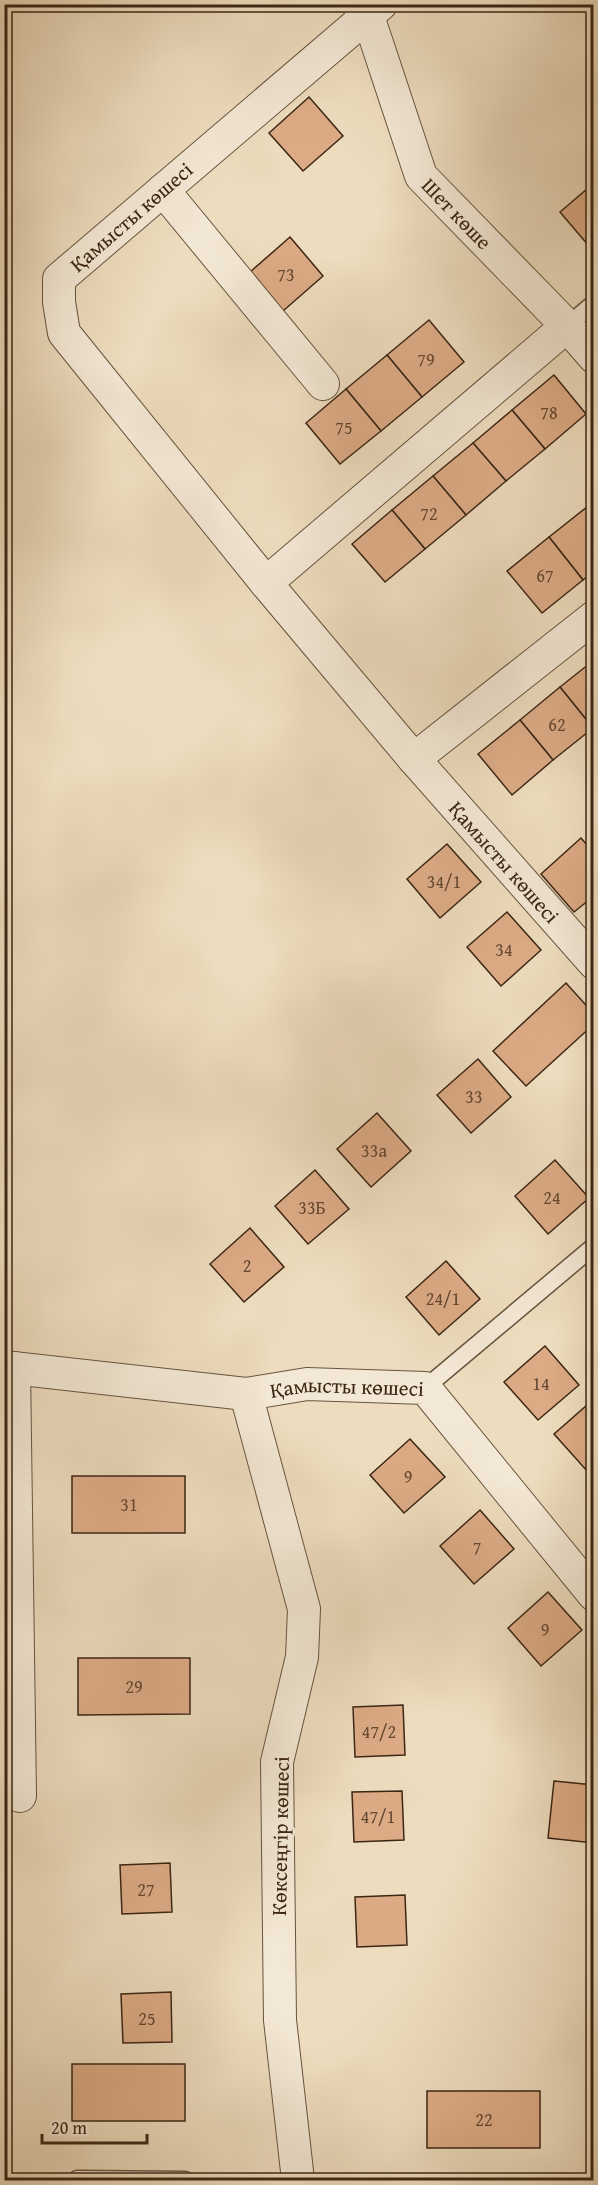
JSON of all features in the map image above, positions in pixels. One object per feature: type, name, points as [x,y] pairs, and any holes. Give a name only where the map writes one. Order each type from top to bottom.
[{"type":"street","name":"Қамысты көшесі","points":[[369,8],[59,279],[59,302],[64,333],[266,583],[414,759],[590,952]]},
{"type":"street","name":"Шет көше","points":[[369,8],[421,176],[567,326],[594,357]]},
{"type":"street","points":[[163,190],[323,384]]},
{"type":"street","points":[[266,583],[567,326]]},
{"type":"street","points":[[414,759],[594,617]]},
{"type":"street","name":"Қамысты көшесі","points":[[9,1368],[246,1394],[307,1384],[425,1388],[594,1595]]},
{"type":"street","points":[[9,1368],[20,1796]]},
{"type":"street","name":"Көксеңгір көшесі","points":[[246,1394],[304,1609],[302,1657],[277,1762],[280,2020],[298,2181]]},
{"type":"lane","points":[[567,326],[594,303]]},
{"type":"lane","points":[[425,1388],[594,1246]]},
{"type":"lane","points":[[77,2180],[186,2181]]},
{"type":"building","points":[[309,97],[343,136],[303,171],[269,133]]},
{"type":"building","points":[[594,183],[594,252],[560,212]]},
{"type":"building","points":[[290,237],[323,276],[283,311],[249,273]]},
{"type":"building","points":[[429,320],[464,362],[422,397],[387,355]]},
{"type":"building","points":[[387,355],[422,397],[381,431],[346,389]]},
{"type":"building","points":[[554,375],[586,414],[545,449],[512,410]]},
{"type":"building","points":[[346,389],[381,431],[340,464],[306,423]]},
{"type":"building","points":[[512,410],[545,449],[506,481],[473,443]]},
{"type":"building","points":[[473,443],[506,481],[466,515],[433,476]]},
{"type":"building","points":[[433,476],[466,515],[425,549],[392,510]]},
{"type":"building","points":[[592,503],[594,571],[583,580],[549,537]]},
{"type":"building","points":[[392,510],[425,549],[385,582],[352,544]]},
{"type":"building","points":[[549,537],[583,580],[542,613],[507,571]]},
{"type":"building","points":[[594,660],[594,727],[593,728],[560,687]]},
{"type":"building","points":[[560,687],[593,728],[553,760],[520,720]]},
{"type":"building","points":[[520,720],[553,760],[512,795],[478,754]]},
{"type":"building","points":[[581,838],[594,853],[594,896],[574,912],[541,874]]},
{"type":"building","points":[[447,844],[481,882],[440,918],[407,879]]},
{"type":"building","points":[[507,912],[541,950],[501,986],[467,947]]},
{"type":"building","points":[[566,983],[594,1014],[594,1024],[526,1086],[493,1051]]},
{"type":"building","points":[[478,1059],[511,1097],[471,1133],[437,1095]]},
{"type":"building","points":[[377,1113],[411,1151],[371,1187],[337,1149]]},
{"type":"building","points":[[555,1160],[589,1198],[548,1234],[515,1196]]},
{"type":"building","points":[[315,1170],[349,1209],[308,1244],[275,1206]]},
{"type":"building","points":[[250,1228],[284,1267],[244,1302],[210,1264]]},
{"type":"building","points":[[446,1261],[480,1299],[439,1335],[406,1297]]},
{"type":"building","points":[[545,1346],[579,1385],[538,1420],[504,1382]]},
{"type":"building","points":[[594,1399],[594,1467],[588,1472],[554,1434]]},
{"type":"building","points":[[410,1439],[445,1477],[404,1513],[370,1475]]},
{"type":"building","points":[[72,1476],[185,1476],[185,1533],[72,1533]]},
{"type":"building","points":[[480,1510],[514,1549],[474,1584],[440,1546]]},
{"type":"building","points":[[548,1592],[582,1630],[541,1666],[508,1628]]},
{"type":"building","points":[[78,1658],[190,1658],[190,1714],[78,1715]]},
{"type":"building","points":[[403,1705],[405,1755],[355,1757],[353,1707]]},
{"type":"building","points":[[554,1781],[594,1785],[594,1843],[548,1838]]},
{"type":"building","points":[[402,1791],[404,1840],[354,1842],[352,1792]]},
{"type":"building","points":[[170,1863],[172,1912],[122,1914],[120,1865]]},
{"type":"building","points":[[405,1895],[407,1945],[357,1947],[355,1897]]},
{"type":"building","points":[[171,1992],[172,2042],[123,2043],[121,1994]]},
{"type":"building","points":[[72,2064],[185,2064],[185,2121],[72,2121]]},
{"type":"building","points":[[427,2091],[540,2091],[540,2148],[427,2148]]}]
